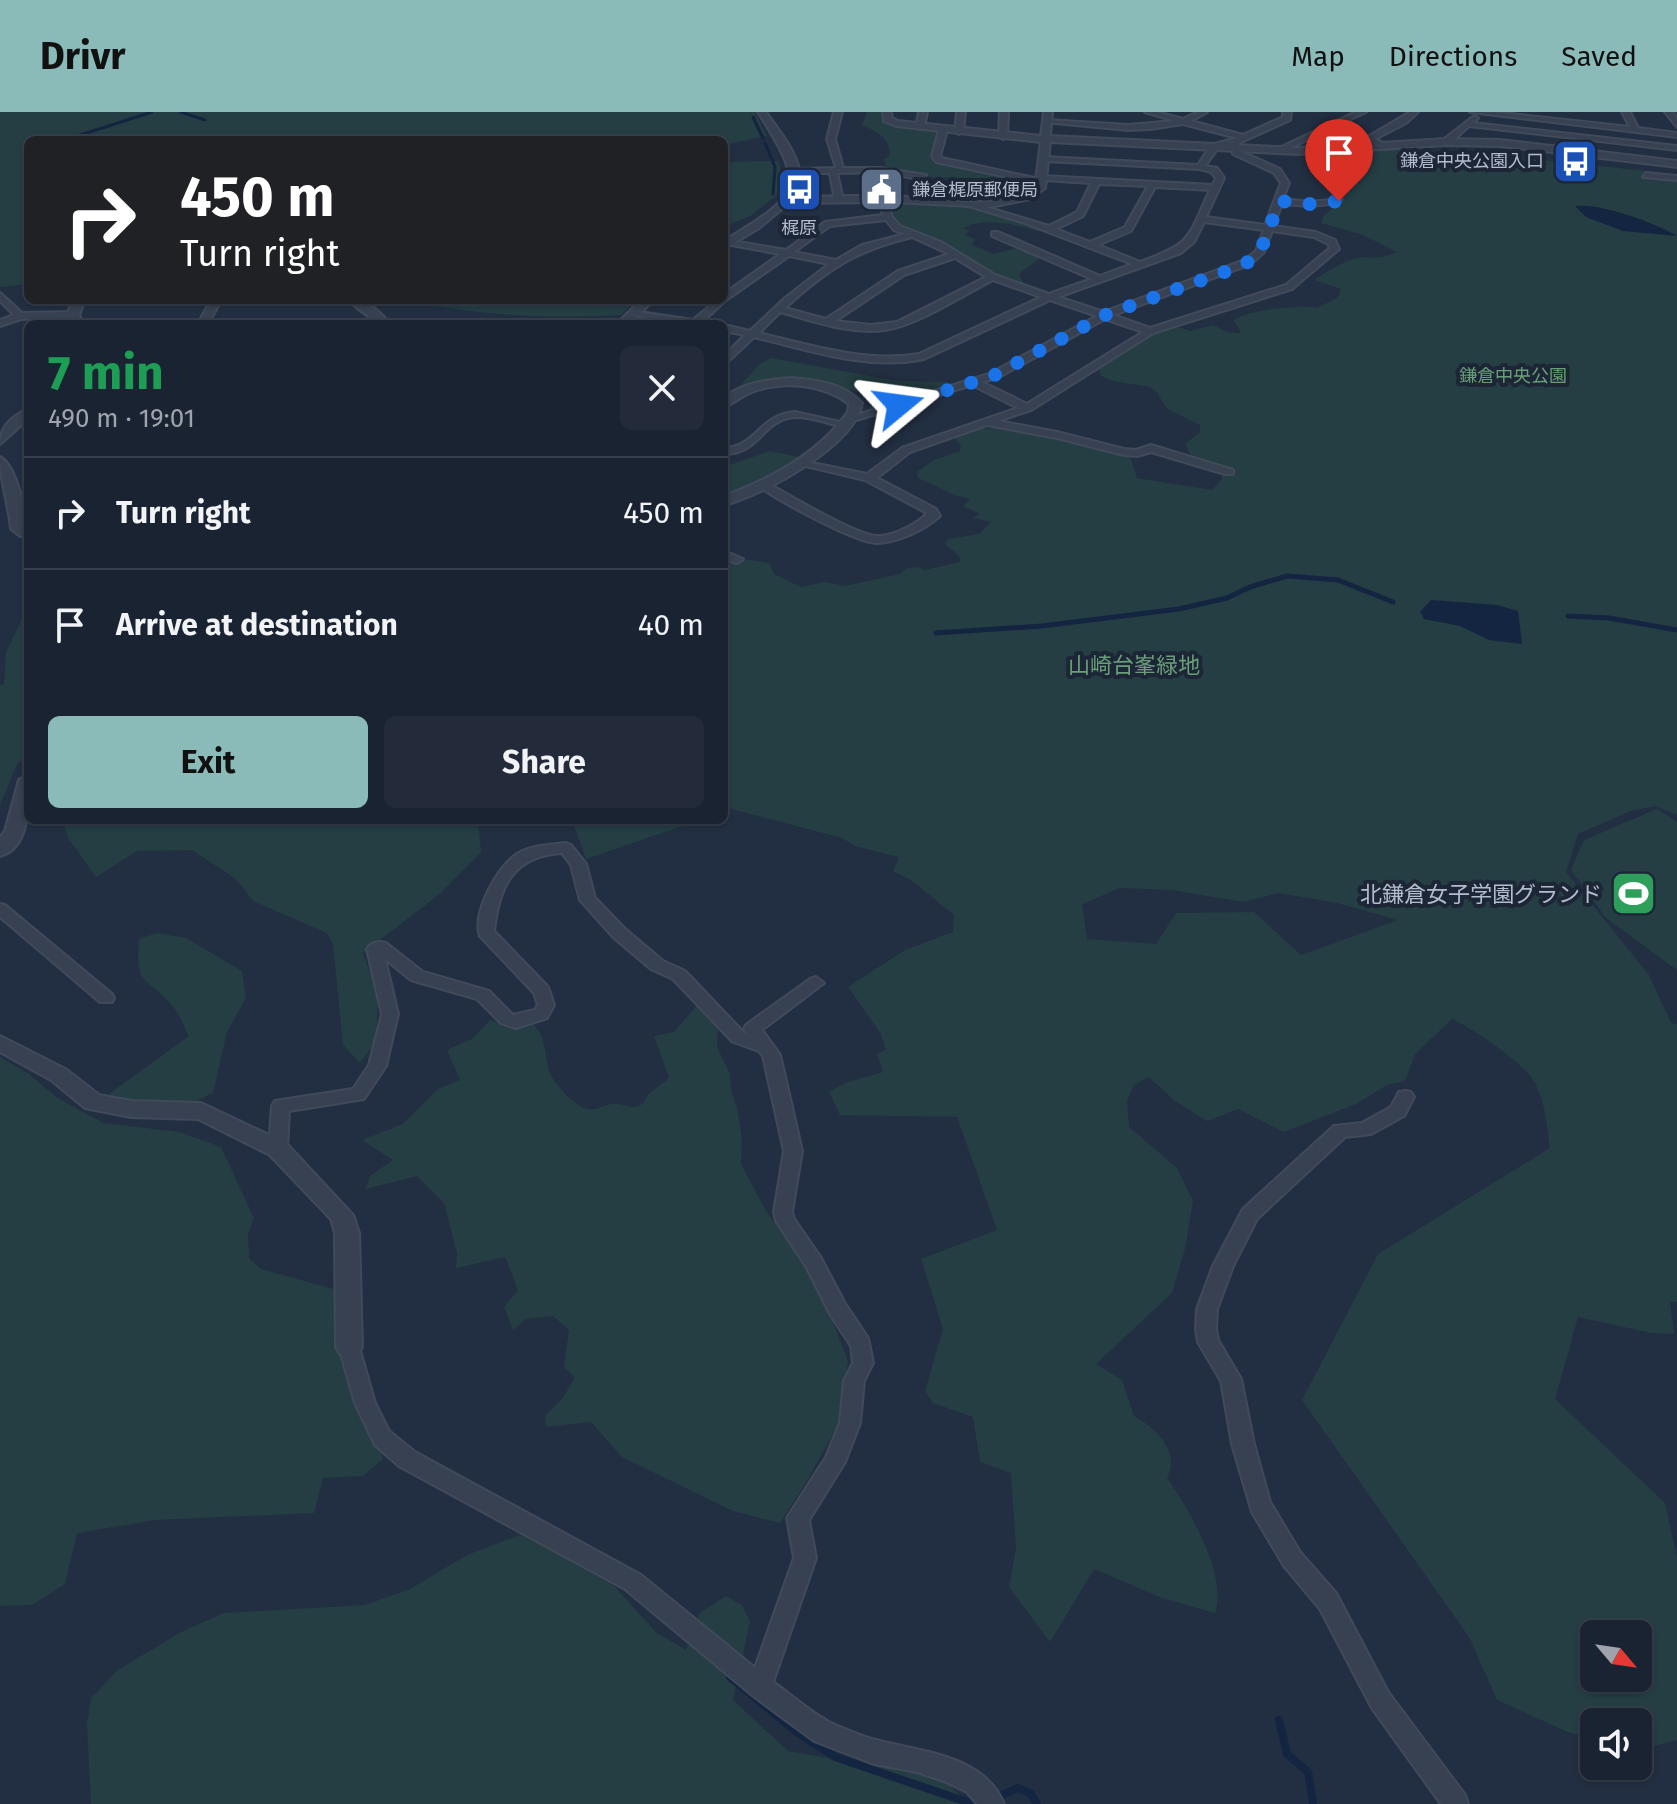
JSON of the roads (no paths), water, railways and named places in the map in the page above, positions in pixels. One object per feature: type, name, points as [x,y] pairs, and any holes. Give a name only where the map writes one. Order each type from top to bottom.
[{"type":"street","points":[[728,243],[787,200],[795,187],[795,171],[762,112]]},
{"type":"street","points":[[838,112],[831,139],[839,200]]},
{"type":"street","points":[[887,112],[887,119],[896,123],[1003,137],[1214,147],[1237,143],[1287,118],[1291,113]]},
{"type":"street","points":[[920,127],[923,112]]},
{"type":"street","points":[[959,132],[961,112]]},
{"type":"street","points":[[1003,137],[1004,112]]},
{"type":"street","points":[[1149,112],[1237,143],[1279,150],[1446,142],[1500,143],[1677,164]]},
{"type":"street","points":[[787,200],[885,199],[966,204],[1026,197],[1035,193],[1042,180],[1048,117],[1136,126],[1179,123],[1203,112]]},
{"type":"street","points":[[1279,150],[1362,112]]},
{"type":"street","points":[[1369,139],[1414,112]]},
{"type":"street","points":[[1446,142],[1479,112],[1677,135]]},
{"type":"street","points":[[1576,112],[1583,138],[1578,152]]},
{"type":"street","points":[[1626,112],[1635,130]]},
{"type":"street","points":[[1669,112],[1677,125]]},
{"type":"street","points":[[1466,124],[1677,148]]},
{"type":"street","points":[[943,130],[936,156],[939,160],[1042,180],[1216,188]]},
{"type":"street","points":[[1315,134],[1369,139],[1384,147]]},
{"type":"street","points":[[728,451],[744,449],[783,416],[846,421],[975,383],[1105,315],[1244,265],[1260,252],[1272,226],[1285,183],[1282,175],[1237,143]]},
{"type":"street","points":[[1200,167],[1214,147]]},
{"type":"street","points":[[728,329],[873,360],[903,361],[921,357],[1048,297],[1184,248],[1203,219],[1219,174],[1200,167],[1045,159]]},
{"type":"street","points":[[795,171],[881,170],[923,177],[918,200]]},
{"type":"street","points":[[881,170],[888,217],[897,228],[956,255],[992,277],[1150,331]]},
{"type":"street","points":[[1646,175],[1677,178]]},
{"type":"street","points":[[1050,229],[1080,214],[1096,181]]},
{"type":"street","points":[[1091,245],[1128,229],[1153,184]]},
{"type":"street","points":[[1280,201],[1310,204],[1339,201]]},
{"type":"street","points":[[966,204],[1050,229],[1141,265]]},
{"type":"street","points":[[728,295],[828,224],[888,217]]},
{"type":"street","points":[[869,478],[906,450],[1027,408],[1150,331],[1289,287],[1335,249],[1332,242],[1322,236],[1272,226],[1203,219]]},
{"type":"street","points":[[728,358],[778,309],[839,263],[861,249],[914,234]]},
{"type":"street","points":[[995,234],[1100,279]]},
{"type":"street","points":[[1053,239],[1066,236]]},
{"type":"street","points":[[1026,247],[1039,243]]},
{"type":"street","points":[[728,244],[839,263]]},
{"type":"street","points":[[830,320],[901,273],[956,255]]},
{"type":"street","points":[[778,309],[870,328],[893,326],[992,277]]},
{"type":"street","points":[[0,296],[20,316]]},
{"type":"street","points":[[360,304],[381,320]]},
{"type":"street","points":[[627,320],[643,304]]},
{"type":"street","points":[[700,320],[718,304]]},
{"type":"street","points":[[632,314],[670,320]]},
{"type":"street","points":[[0,323],[20,316],[75,319]]},
{"type":"street","points":[[728,400],[747,388],[800,383],[830,388],[850,397],[856,407],[806,463],[765,486],[728,500]]},
{"type":"street","points":[[975,383],[1027,408]]},
{"type":"street","points":[[0,440],[24,416]]},
{"type":"street","points":[[990,423],[1057,435],[1124,452],[1137,453],[1151,448],[1229,472]]},
{"type":"street","points":[[0,461],[16,499],[18,529],[24,532]]},
{"type":"street","points":[[765,486],[835,524],[875,540],[897,536],[934,516],[932,511],[869,478],[806,463]]},
{"type":"street","points":[[728,556],[737,559]]},
{"type":"street","points":[[0,850],[14,832],[24,795]]},
{"type":"street","points":[[278,1149],[281,1106],[358,1095],[377,1066],[390,1014],[381,965],[375,955],[380,947],[417,976],[483,995],[507,1019],[516,1022],[541,1014],[546,1005],[542,991],[486,932],[487,915],[496,890],[516,862],[536,851],[566,848],[578,864],[588,900],[619,933],[657,965],[679,975],[738,1037],[763,1046]]},
{"type":"street","points":[[0,909],[106,998]]},
{"type":"street","points":[[760,1687],[805,1558],[798,1518],[834,1462],[850,1423],[854,1381],[863,1363],[861,1344],[837,1308],[814,1263],[785,1221],[783,1212],[793,1151],[771,1055],[752,1029],[816,983]]},
{"type":"street","points":[[0,1043],[59,1075],[93,1102],[131,1109],[201,1111],[278,1149],[341,1215],[347,1233],[349,1347],[365,1403],[382,1438],[407,1459],[633,1582],[760,1687],[823,1732],[874,1752],[917,1760],[947,1770],[976,1783],[992,1804]]},
{"type":"street","points":[[1405,1097],[1398,1111],[1365,1129],[1340,1131],[1250,1214],[1223,1266],[1207,1309],[1206,1329],[1208,1342],[1231,1379],[1243,1444],[1260,1505],[1292,1559],[1328,1601],[1380,1700],[1456,1804]]},
{"type":"water","points":[[1575,206],[1614,211],[1677,236],[1623,231],[1586,217]]},
{"type":"water","points":[[1431,600],[1497,605],[1518,611],[1522,644],[1489,640],[1460,626],[1424,619],[1420,612]]},
{"type":"waterway","points":[[77,136],[152,112]]},
{"type":"waterway","points":[[181,112],[205,120]]},
{"type":"waterway","points":[[753,117],[763,138]]},
{"type":"waterway","points":[[765,143],[775,167],[773,194]]},
{"type":"waterway","points":[[936,633],[1042,626],[1179,609],[1227,598],[1250,587],[1287,576],[1338,580],[1393,602]]},
{"type":"waterway","points":[[1568,616],[1609,618],[1677,630]]},
{"type":"waterway","points":[[730,1677],[798,1733],[835,1757],[973,1804]]},
{"type":"waterway","points":[[1279,1720],[1287,1754],[1308,1772],[1313,1804]]},
{"type":"waterway","points":[[982,1804],[1018,1788],[1030,1793],[1037,1804]]},
{"type":"place","name":"鎌倉中央公園入口","points":[[1575,161]]},
{"type":"place","name":"梶原","points":[[799,190]]},
{"type":"place","name":"鎌倉梶原郵便局","points":[[881,190]]},
{"type":"place","name":"北鎌倉女子学園グランド","points":[[1633,894]]},
{"type":"park label","name":"鎌倉中央公園","points":[[1513,376]]},
{"type":"park label","name":"山崎台峯緑地","points":[[1134,665]]}]
